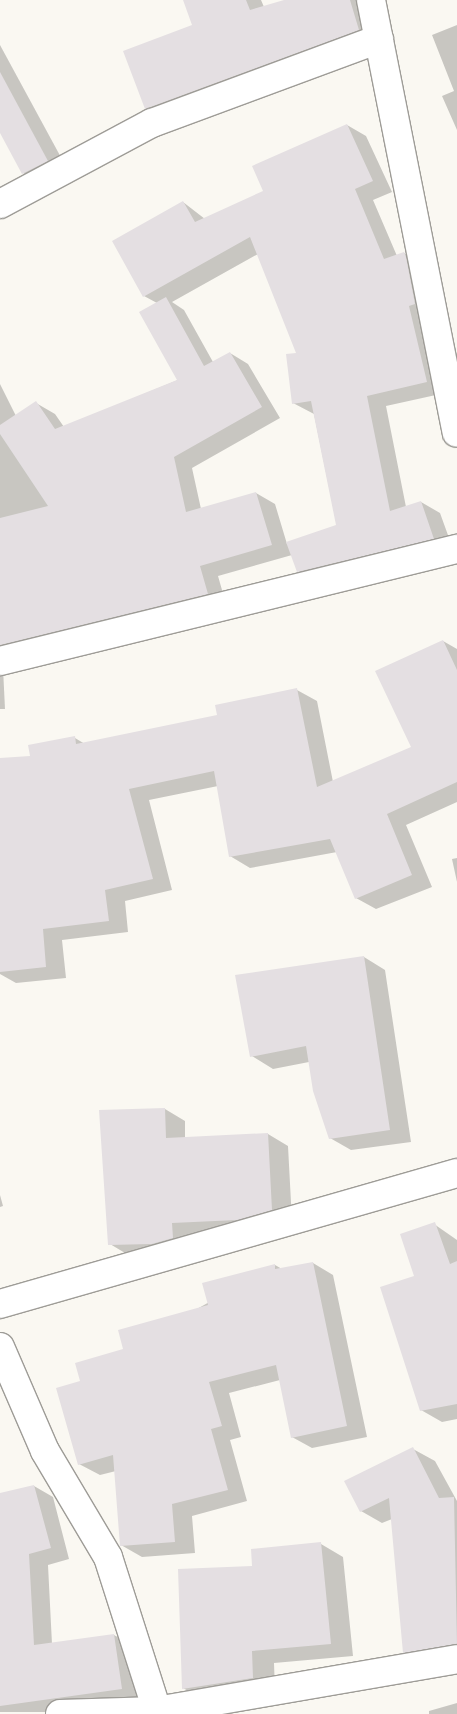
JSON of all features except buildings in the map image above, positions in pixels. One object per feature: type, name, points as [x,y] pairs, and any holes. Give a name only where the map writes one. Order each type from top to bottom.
[{"type":"street","points":[[371,0],[457,433]]},
{"type":"street","points":[[0,204],[152,123],[379,39]]},
{"type":"street","points":[[0,661],[457,549]]},
{"type":"street","points":[[0,1304],[457,1173]]},
{"type":"street","points":[[0,1347],[45,1451],[108,1558],[157,1711]]},
{"type":"street","points":[[78,1713],[157,1711],[457,1658]]}]
